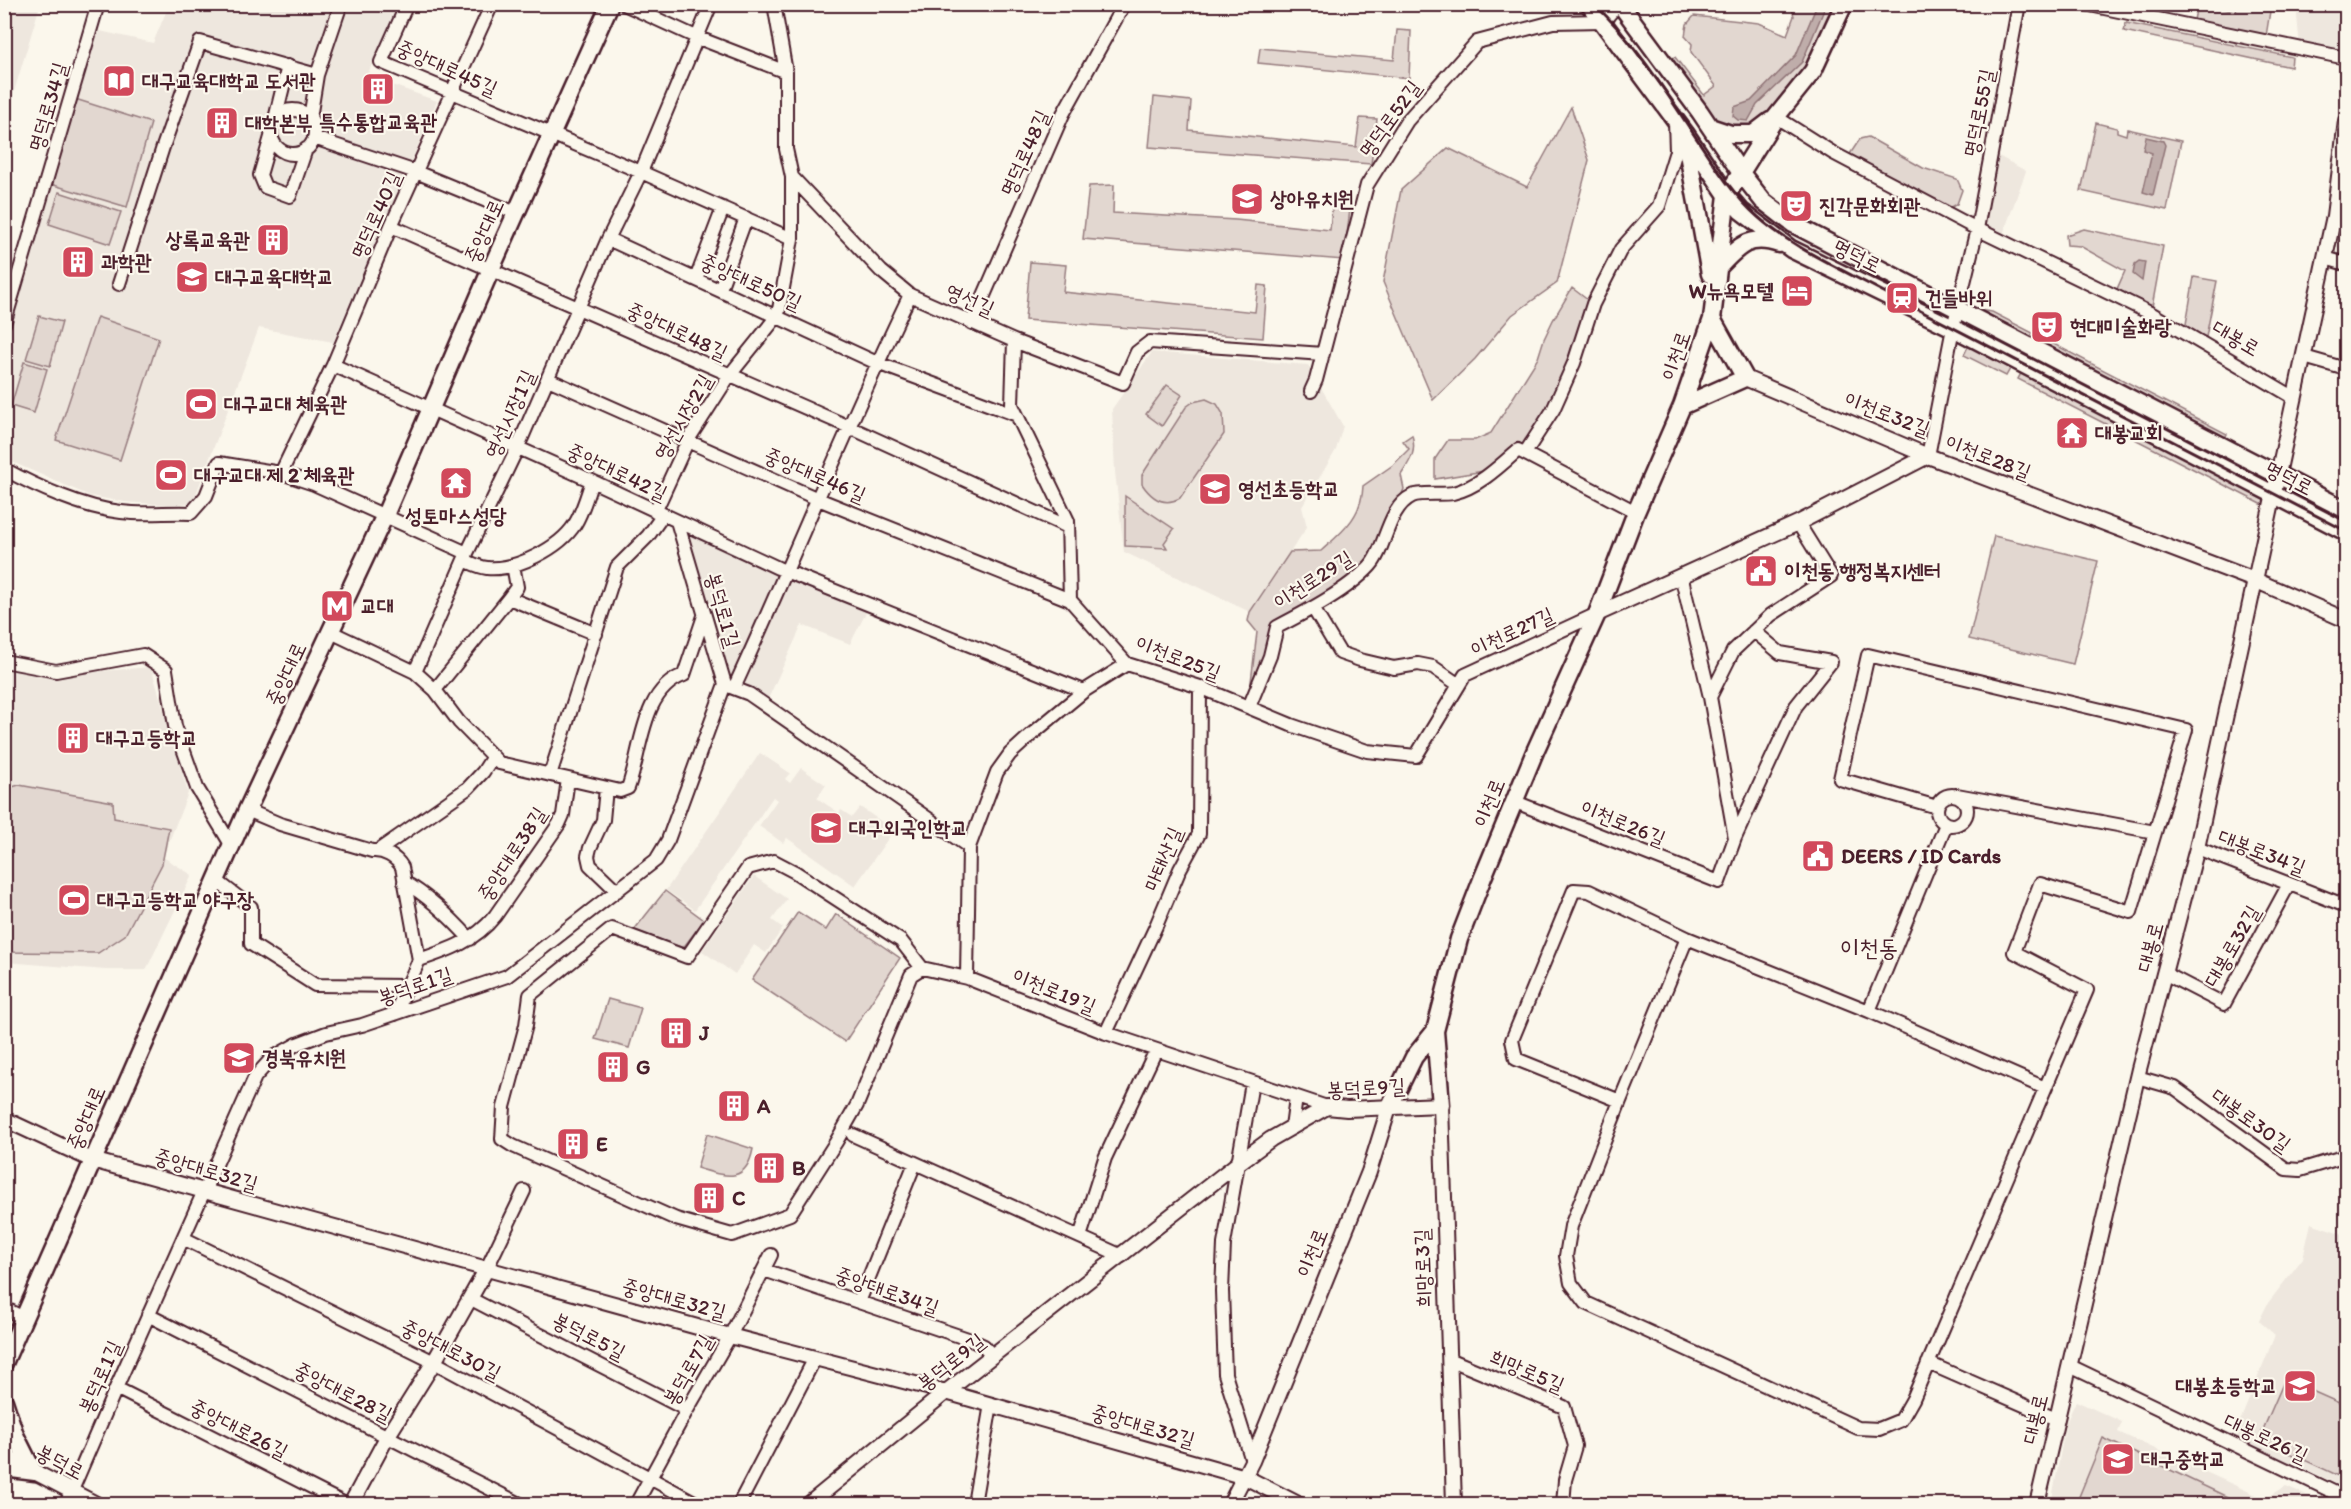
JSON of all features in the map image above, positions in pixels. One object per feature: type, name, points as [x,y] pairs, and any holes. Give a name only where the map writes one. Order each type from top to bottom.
[{"type":"main road","name":"중앙대로","points":[[4,1363],[247,810],[385,515],[491,269],[610,4]]},
{"type":"main road","name":"명덕로","points":[[1589,4],[1680,127],[1726,195],[1741,212],[1791,249],[1953,328],[2346,532]]},
{"type":"main road","name":"명덕로","points":[[1619,4],[1763,201],[1793,224],[2346,510]]},
{"type":"main road","name":"이천로","points":[[1389,1108],[1414,1057],[1435,1031],[1459,939],[1514,801],[1597,614],[1636,512],[1682,406],[1712,319],[1726,195],[1776,117],[1813,71],[1844,4]]},
{"type":"main road","points":[[1710,127],[1731,134],[1753,134],[1776,117]]},
{"type":"main road","points":[[1680,127],[1715,296]]},
{"type":"main road","points":[[1717,269],[1738,246],[1762,238],[1791,249]]},
{"type":"main road","points":[[1682,406],[1744,378],[1712,319]]},
{"type":"main road","name":"희망로3길","points":[[1435,1031],[1441,1105]]},
{"type":"main road","points":[[4,1401],[15,1435],[34,1472]]},
{"type":"main road","points":[[4,1468],[34,1472]]},
{"type":"street","name":"명덕로34길","points":[[4,324],[8,302],[98,4]]},
{"type":"street","points":[[288,66],[260,175],[265,186],[290,196],[315,131],[310,118],[317,75],[341,4]]},
{"type":"street","name":"중앙대로45길","points":[[407,4],[381,62],[641,172]]},
{"type":"street","name":"명덕로40길","points":[[281,473],[333,365],[391,226],[492,4]]},
{"type":"street","points":[[624,4],[696,37],[786,72]]},
{"type":"street","name":"영선시장1길","points":[[415,672],[517,449],[608,239],[641,172],[711,4]]},
{"type":"street","points":[[774,4],[786,72],[786,149],[792,177]]},
{"type":"street","name":"명덕로48길","points":[[972,323],[1063,114],[1124,4]]},
{"type":"street","points":[[1602,21],[1619,4]]},
{"type":"street","name":"명덕로55길","points":[[1953,328],[1977,229],[2019,4]]},
{"type":"street","points":[[2085,4],[2346,58]]},
{"type":"street","name":"명덕로52길","points":[[1311,391],[1316,380],[1367,185],[1407,121],[1477,42],[1553,22],[1602,21]]},
{"type":"street","points":[[119,284],[200,42],[317,75]]},
{"type":"street","points":[[275,119],[285,111],[292,110],[299,111],[310,118]]},
{"type":"street","points":[[1776,117],[1833,153],[1977,229]]},
{"type":"street","name":"대봉로","points":[[2037,1504],[2137,1077],[2197,848],[2257,581],[2273,496],[2325,258],[2340,218],[2346,121]]},
{"type":"street","points":[[1636,512],[1525,453],[1554,410],[1574,363],[1593,304],[1621,249],[1659,206],[1676,151],[1680,127]]},
{"type":"street","points":[[271,137],[279,149],[286,153],[293,154],[310,144],[416,172],[516,213]]},
{"type":"street","points":[[641,172],[792,239]]},
{"type":"street","name":"영선길","points":[[792,177],[881,271],[910,295],[1014,341],[1123,383],[1137,352],[1150,342],[1323,354]]},
{"type":"street","name":"영선시장2길","points":[[550,775],[617,567],[648,536],[688,440],[729,376],[778,315],[792,239],[792,177]]},
{"type":"street","points":[[696,279],[723,208]]},
{"type":"street","points":[[720,290],[746,218]]},
{"type":"street","name":"중앙대로48길","points":[[391,226],[847,426],[1068,527]]},
{"type":"street","name":"대봉로","points":[[1977,229],[2154,315],[2295,398]]},
{"type":"street","name":"중앙대로50길","points":[[608,239],[778,315],[877,363],[1017,415]]},
{"type":"street","points":[[2325,258],[2346,264]]},
{"type":"street","points":[[910,295],[847,426],[787,572],[729,686],[749,694],[969,847]]},
{"type":"street","name":"이천로32길","points":[[1744,378],[1928,456],[1953,328]]},
{"type":"street","points":[[1014,341],[1012,405],[1068,521],[1070,600]]},
{"type":"street","points":[[2304,357],[2346,369]]},
{"type":"street","name":"중앙대로42길","points":[[333,365],[592,481],[787,572],[1084,691]]},
{"type":"street","name":"중앙대로46길","points":[[548,379],[818,499],[1070,600]]},
{"type":"street","name":"이천로29길","points":[[1249,707],[1270,656],[1277,627],[1313,608],[1371,565],[1397,508],[1412,495],[1452,493],[1470,488],[1518,450],[1525,453]]},
{"type":"street","name":"이천로28길","points":[[1597,614],[1798,523],[1928,456],[2257,581],[2346,620]]},
{"type":"street","points":[[4,469],[58,494],[92,506],[121,512],[191,513],[206,496],[219,463],[281,473],[314,484],[385,515],[486,568],[521,563],[543,551],[573,527],[592,481]]},
{"type":"street","name":"봉덕로1길","points":[[69,1498],[255,1077],[272,1058],[297,1044],[326,1033],[362,1025],[507,976],[656,860],[668,840],[729,686],[704,616],[676,521]]},
{"type":"street","points":[[1710,697],[1733,651],[1771,615],[1831,576],[1798,523]]},
{"type":"street","points":[[435,690],[517,587],[513,565]]},
{"type":"street","points":[[1681,575],[1710,697],[1735,838]]},
{"type":"street","points":[[509,598],[596,634]]},
{"type":"street","name":"이천로25길","points":[[1070,600],[1127,664],[1200,687],[1291,725],[1367,751],[1416,756]]},
{"type":"street","points":[[1313,608],[1340,652],[1394,668],[1419,664],[1433,667],[1459,685]]},
{"type":"street","name":"이천로27길","points":[[1416,756],[1465,675],[1597,614]]},
{"type":"street","points":[[331,632],[415,672],[435,690],[459,722],[499,763],[620,791],[628,788],[643,729],[654,703],[672,679],[684,675],[704,616]]},
{"type":"street","points":[[1735,838],[1796,706],[1831,662],[1780,653],[1754,631]]},
{"type":"street","points":[[4,661],[56,671],[143,655],[166,670],[175,726],[197,788],[232,846]]},
{"type":"street","points":[[1688,938],[1571,1226],[1566,1256],[1571,1283],[1586,1303],[1858,1428],[1879,1429],[1901,1420],[1928,1363],[2087,990],[2014,952],[2040,884],[2131,912],[2186,730],[1868,655],[1840,779],[1937,807]]},
{"type":"street","points":[[966,978],[969,847],[998,772],[1010,754],[1032,734],[1084,691],[1127,664]]},
{"type":"street","name":"마태산길","points":[[1106,1033],[1180,869],[1199,834],[1200,687]]},
{"type":"street","points":[[247,810],[311,834],[372,851],[379,850],[468,788],[492,758]]},
{"type":"street","name":"중앙대로38길","points":[[419,960],[470,939],[484,929],[495,916],[559,824],[563,815],[568,779]]},
{"type":"street","points":[[606,788],[603,820],[588,856],[590,865],[617,891]]},
{"type":"street","points":[[1957,795],[1962,797],[1967,806],[1967,816],[1960,823],[1946,824],[1939,817],[1937,807],[1942,798],[1947,795],[1957,795],[2155,832]]},
{"type":"street","name":"이천로26길","points":[[1514,801],[1719,882],[1735,838]]},
{"type":"street","points":[[1869,1011],[1946,824]]},
{"type":"street","name":"대봉로34길","points":[[2197,848],[2346,906]]},
{"type":"street","points":[[379,850],[397,859],[402,867],[419,960],[395,1014]]},
{"type":"street","points":[[774,861],[795,872],[901,941],[922,968],[911,975],[857,1105],[790,1214],[732,1235],[676,1219],[502,1139],[504,1107],[526,1025],[530,995],[612,929],[687,957],[748,868],[774,861]]},
{"type":"street","points":[[217,881],[251,908],[251,944],[315,985],[406,986]]},
{"type":"street","points":[[404,882],[417,889],[441,909],[470,939]]},
{"type":"street","name":"대봉로32길","points":[[2164,973],[2224,1004],[2289,884]]},
{"type":"street","points":[[1620,1101],[1516,1059],[1512,1040],[1574,890],[1589,891],[1688,938],[1869,1011],[2045,1088]]},
{"type":"street","name":"이천로19길","points":[[922,968],[966,978],[1106,1033],[1327,1107]]},
{"type":"street","points":[[1080,1237],[1105,1158],[1156,1050]]},
{"type":"street","name":"대봉로30길","points":[[2137,1077],[2175,1088],[2286,1169],[2300,1170],[2346,1156]]},
{"type":"street","points":[[1252,1083],[1224,1244],[1222,1291],[1226,1374],[1252,1461]]},
{"type":"street","points":[[1292,1128],[1296,1097]]},
{"type":"street","name":"봉덕로9길","points":[[813,1503],[946,1392],[1237,1164],[1292,1128],[1327,1107],[1389,1108],[1441,1105]]},
{"type":"street","name":"희망로3길","points":[[1441,1105],[1454,1504]]},
{"type":"street","name":"이천로","points":[[1230,1504],[1252,1461],[1369,1172],[1389,1108]]},
{"type":"street","name":"중앙대로32길","points":[[4,1119],[92,1160],[486,1270],[991,1404],[1245,1477],[1298,1504]]},
{"type":"street","points":[[853,1135],[1122,1256]]},
{"type":"street","points":[[859,1302],[915,1163]]},
{"type":"street","points":[[351,1504],[387,1437],[471,1299],[524,1191]]},
{"type":"street","name":"중앙대로30길","points":[[183,1238],[434,1362],[698,1504]]},
{"type":"street","name":"봉덕로7길","points":[[636,1504],[730,1336],[771,1255]]},
{"type":"street","name":"중앙대로34길","points":[[764,1270],[971,1340],[984,1346],[992,1356]]},
{"type":"street","name":"봉덕로5길","points":[[471,1299],[687,1410]]},
{"type":"street","points":[[4,1308],[24,1318]]},
{"type":"street","name":"중앙대로28길","points":[[148,1316],[520,1504]]},
{"type":"street","points":[[739,1504],[815,1358]]},
{"type":"street","name":"희망로5길","points":[[1449,1359],[1564,1407],[1575,1446],[1565,1480],[1563,1504]]},
{"type":"street","points":[[1928,1363],[2056,1419]]},
{"type":"street","name":"대봉로26길","points":[[2070,1366],[2346,1498]]},
{"type":"street","name":"중앙대로26길","points":[[116,1388],[345,1504]]},
{"type":"street","points":[[974,1504],[991,1404]]},
{"type":"street","name":"봉덕로","points":[[4,1456],[34,1472],[69,1498],[96,1504]]},
{"type":"shaded area","points":[[4,5],[40,5],[10,105],[5,103]]},
{"type":"shaded area","name":"대구교육대학교","points":[[169,5],[397,5],[367,76],[437,101],[333,342],[259,328],[196,494],[190,503],[168,505],[125,502],[90,496],[12,462],[5,452],[5,353],[47,183],[91,29],[153,43]]},
{"type":"shaded area","points":[[1791,5],[1844,5],[1813,71],[1753,134],[1710,127],[1661,60],[1675,57],[1704,95],[1716,86],[1691,52],[1692,44],[1685,36],[1687,24],[1694,16],[1759,23],[1787,35],[1794,16]]},
{"type":"shaded area","points":[[1817,5],[1826,5],[1802,62],[1757,105],[1748,121],[1738,120],[1733,116],[1734,107],[1751,101],[1796,55]]},
{"type":"shaded area","points":[[2197,5],[2236,11],[2238,5],[2271,5],[2266,36],[2193,25]]},
{"type":"shaded area","points":[[2296,5],[2346,5],[2346,58],[2300,48]]},
{"type":"shaded area","points":[[2126,23],[2292,57],[2291,67],[2124,31]]},
{"type":"shaded area","points":[[1397,30],[1411,31],[1409,78],[1258,63],[1260,48],[1394,60]]},
{"type":"shaded area","points":[[1154,97],[1191,101],[1189,130],[1356,147],[1360,118],[1377,119],[1371,164],[1149,147]]},
{"type":"shaded area","points":[[72,98],[151,123],[127,207],[47,183]]},
{"type":"shaded area","points":[[1571,107],[1589,160],[1557,283],[1512,315],[1475,359],[1433,400],[1383,282],[1401,190],[1448,148],[1527,187]]},
{"type":"shaded area","points":[[2096,123],[2117,128],[2117,132],[2126,135],[2127,129],[2181,141],[2167,210],[2081,191]]},
{"type":"shaded area","points":[[1868,137],[1923,168],[1957,179],[1962,190],[1957,204],[1945,211],[1846,160],[1860,139]]},
{"type":"shaded area","points":[[2146,137],[2163,141],[2165,145],[2153,195],[2143,192],[2152,153],[2143,150]]},
{"type":"shaded area","points":[[1991,152],[2026,171],[2001,240],[1977,229]]},
{"type":"shaded area","points":[[1114,185],[1113,213],[1236,220],[1330,230],[1332,208],[1350,209],[1344,260],[1083,239],[1089,186]]},
{"type":"shaded area","points":[[59,192],[121,212],[110,244],[49,224]]},
{"type":"shaded area","points":[[2084,229],[2163,246],[2152,307],[2117,289],[2125,271],[2080,246],[2067,245],[2066,235]]},
{"type":"shaded area","points":[[2139,261],[2145,262],[2142,281],[2133,274],[2135,264]]},
{"type":"shaded area","points":[[1030,262],[1066,265],[1063,292],[1255,312],[1258,285],[1267,286],[1263,338],[1025,320]]},
{"type":"shaded area","points":[[2194,277],[2217,281],[2206,337],[2185,330]]},
{"type":"shaded area","points":[[1572,288],[1593,304],[1574,363],[1525,453],[1496,469],[1435,479],[1435,459],[1448,440],[1475,440],[1491,433],[1538,358],[1553,320]]},
{"type":"shaded area","points":[[1978,310],[1992,312],[2227,434],[2221,445],[1974,319]]},
{"type":"shaded area","points":[[39,316],[62,322],[50,366],[26,359]]},
{"type":"shaded area","points":[[97,317],[159,338],[120,460],[56,440]]},
{"type":"shaded area","points":[[1972,338],[2015,360],[2006,376],[1964,355]]},
{"type":"shaded area","name":"영선초등학교","points":[[1152,352],[1308,365],[1343,426],[1336,450],[1302,507],[1307,527],[1250,612],[1124,552],[1115,472],[1112,409]]},
{"type":"shaded area","points":[[24,362],[47,369],[34,413],[11,406]]},
{"type":"shaded area","points":[[2025,366],[2273,496],[2271,509],[2018,379]]},
{"type":"shaded area","points":[[1167,385],[1182,395],[1162,426],[1146,414]]},
{"type":"shaded area","points":[[1206,399],[1217,404],[1223,414],[1224,434],[1180,498],[1169,502],[1159,500],[1142,484],[1142,475],[1186,407],[1193,402]]},
{"type":"shaded area","points":[[1412,435],[1413,451],[1401,475],[1404,489],[1371,565],[1277,627],[1258,685],[1251,682],[1257,632],[1248,621],[1250,612],[1290,552],[1321,551],[1350,523],[1359,507],[1363,486],[1393,465],[1409,449],[1403,441]]},
{"type":"shaded area","points":[[1125,496],[1174,529],[1164,543],[1167,548],[1125,546]]},
{"type":"shaded area","points":[[677,521],[870,605],[850,644],[802,625],[768,699],[725,684]]},
{"type":"shaded area","points":[[1994,536],[2098,561],[2073,664],[1969,639]]},
{"type":"shaded area","points":[[5,666],[64,674],[151,667],[188,793],[163,857],[192,875],[146,970],[106,970],[5,962]]},
{"type":"shaded area","points":[[760,753],[790,773],[785,779],[790,783],[801,768],[826,785],[817,798],[839,813],[841,810],[852,817],[860,807],[894,830],[855,886],[787,838],[783,843],[759,826],[777,800],[773,797],[695,910],[666,890]]},
{"type":"shaded area","name":"대구고등학교 야구장","points":[[19,785],[113,802],[114,818],[169,828],[162,864],[125,935],[98,953],[5,952],[5,789]]},
{"type":"shaded area","points":[[754,876],[787,899],[772,920],[783,928],[766,953],[754,945],[735,974],[702,951]]},
{"type":"shaded area","points":[[665,891],[704,920],[683,948],[634,930]]},
{"type":"shaded area","points":[[798,912],[826,930],[836,914],[900,958],[845,1042],[752,980]]},
{"type":"shaded area","points":[[608,999],[641,1008],[629,1048],[595,1039]]},
{"type":"shaded area","points":[[707,1134],[753,1149],[750,1160],[740,1173],[725,1175],[697,1168]]},
{"type":"shaded area","name":"대봉초등학교","points":[[2311,1223],[2346,1235],[2346,1481],[2344,1487],[2234,1436],[2275,1335],[2259,1321],[2268,1303],[2303,1258]]},
{"type":"shaded area","points":[[2285,1379],[2346,1406],[2346,1456],[2339,1476],[2259,1439]]},
{"type":"shaded area","name":"대구중학교","points":[[2076,1401],[2122,1422],[2118,1432],[2265,1499],[2286,1486],[2327,1504],[2051,1504],[2066,1423]]},
{"type":"shaded area","points":[[2103,1438],[2242,1504],[2076,1504]]},
{"type":"railway","points":[[1594,4],[1610,19],[1638,53],[1734,191],[1758,217],[1780,235],[1830,264],[2346,531]]},
{"type":"place","name":"대구교육대학교 도서관","points":[[119,81]]},
{"type":"place","name":"특수통합교육관","points":[[378,89]]},
{"type":"place","name":"대학본부","points":[[222,123]]},
{"type":"place","name":"상아유치원","points":[[1247,199]]},
{"type":"place","name":"진각문화회관","points":[[1796,206]]},
{"type":"place","name":"상록교육관","points":[[273,240]]},
{"type":"place","name":"과학관","points":[[78,262]]},
{"type":"place","name":"대구교육대학교","points":[[192,277]]},
{"type":"place","name":"W뉴욕모텔","points":[[1797,291]]},
{"type":"place","name":"건들바위","points":[[1902,298]]},
{"type":"place","name":"현대미술화랑","points":[[2047,327]]},
{"type":"place","name":"대구교대 체육관","points":[[201,404]]},
{"type":"place","name":"대봉교회","points":[[2072,433]]},
{"type":"place","name":"대구교대 제 2 체육관","points":[[171,475]]},
{"type":"place","name":"성토마스성당","points":[[456,483]]},
{"type":"place","name":"영선초등학교","points":[[1215,489]]},
{"type":"place","name":"이천동 행정복지센터","points":[[1761,571]]},
{"type":"place","name":"교대","points":[[337,606]]},
{"type":"place","name":"대구고등학교","points":[[73,738]]},
{"type":"place","name":"대구외국인학교","points":[[826,828]]},
{"type":"place","name":"DEERS / ID Cards","points":[[1818,856]]},
{"type":"place","name":"대구고등학교 야구장","points":[[74,900]]},
{"type":"place","name":"J","points":[[676,1033]]},
{"type":"place","name":"경북유치원","points":[[239,1058]]},
{"type":"place","name":"G","points":[[613,1067]]},
{"type":"place","name":"A","points":[[734,1106]]},
{"type":"place","name":"E","points":[[573,1144]]},
{"type":"place","name":"B","points":[[769,1168]]},
{"type":"place","name":"C","points":[[709,1198]]},
{"type":"place","name":"대봉초등학교","points":[[2300,1386]]},
{"type":"place","name":"대구중학교","points":[[2118,1459]]},
{"type":"district","name":"이천동","points":[[1869,948]]}]
